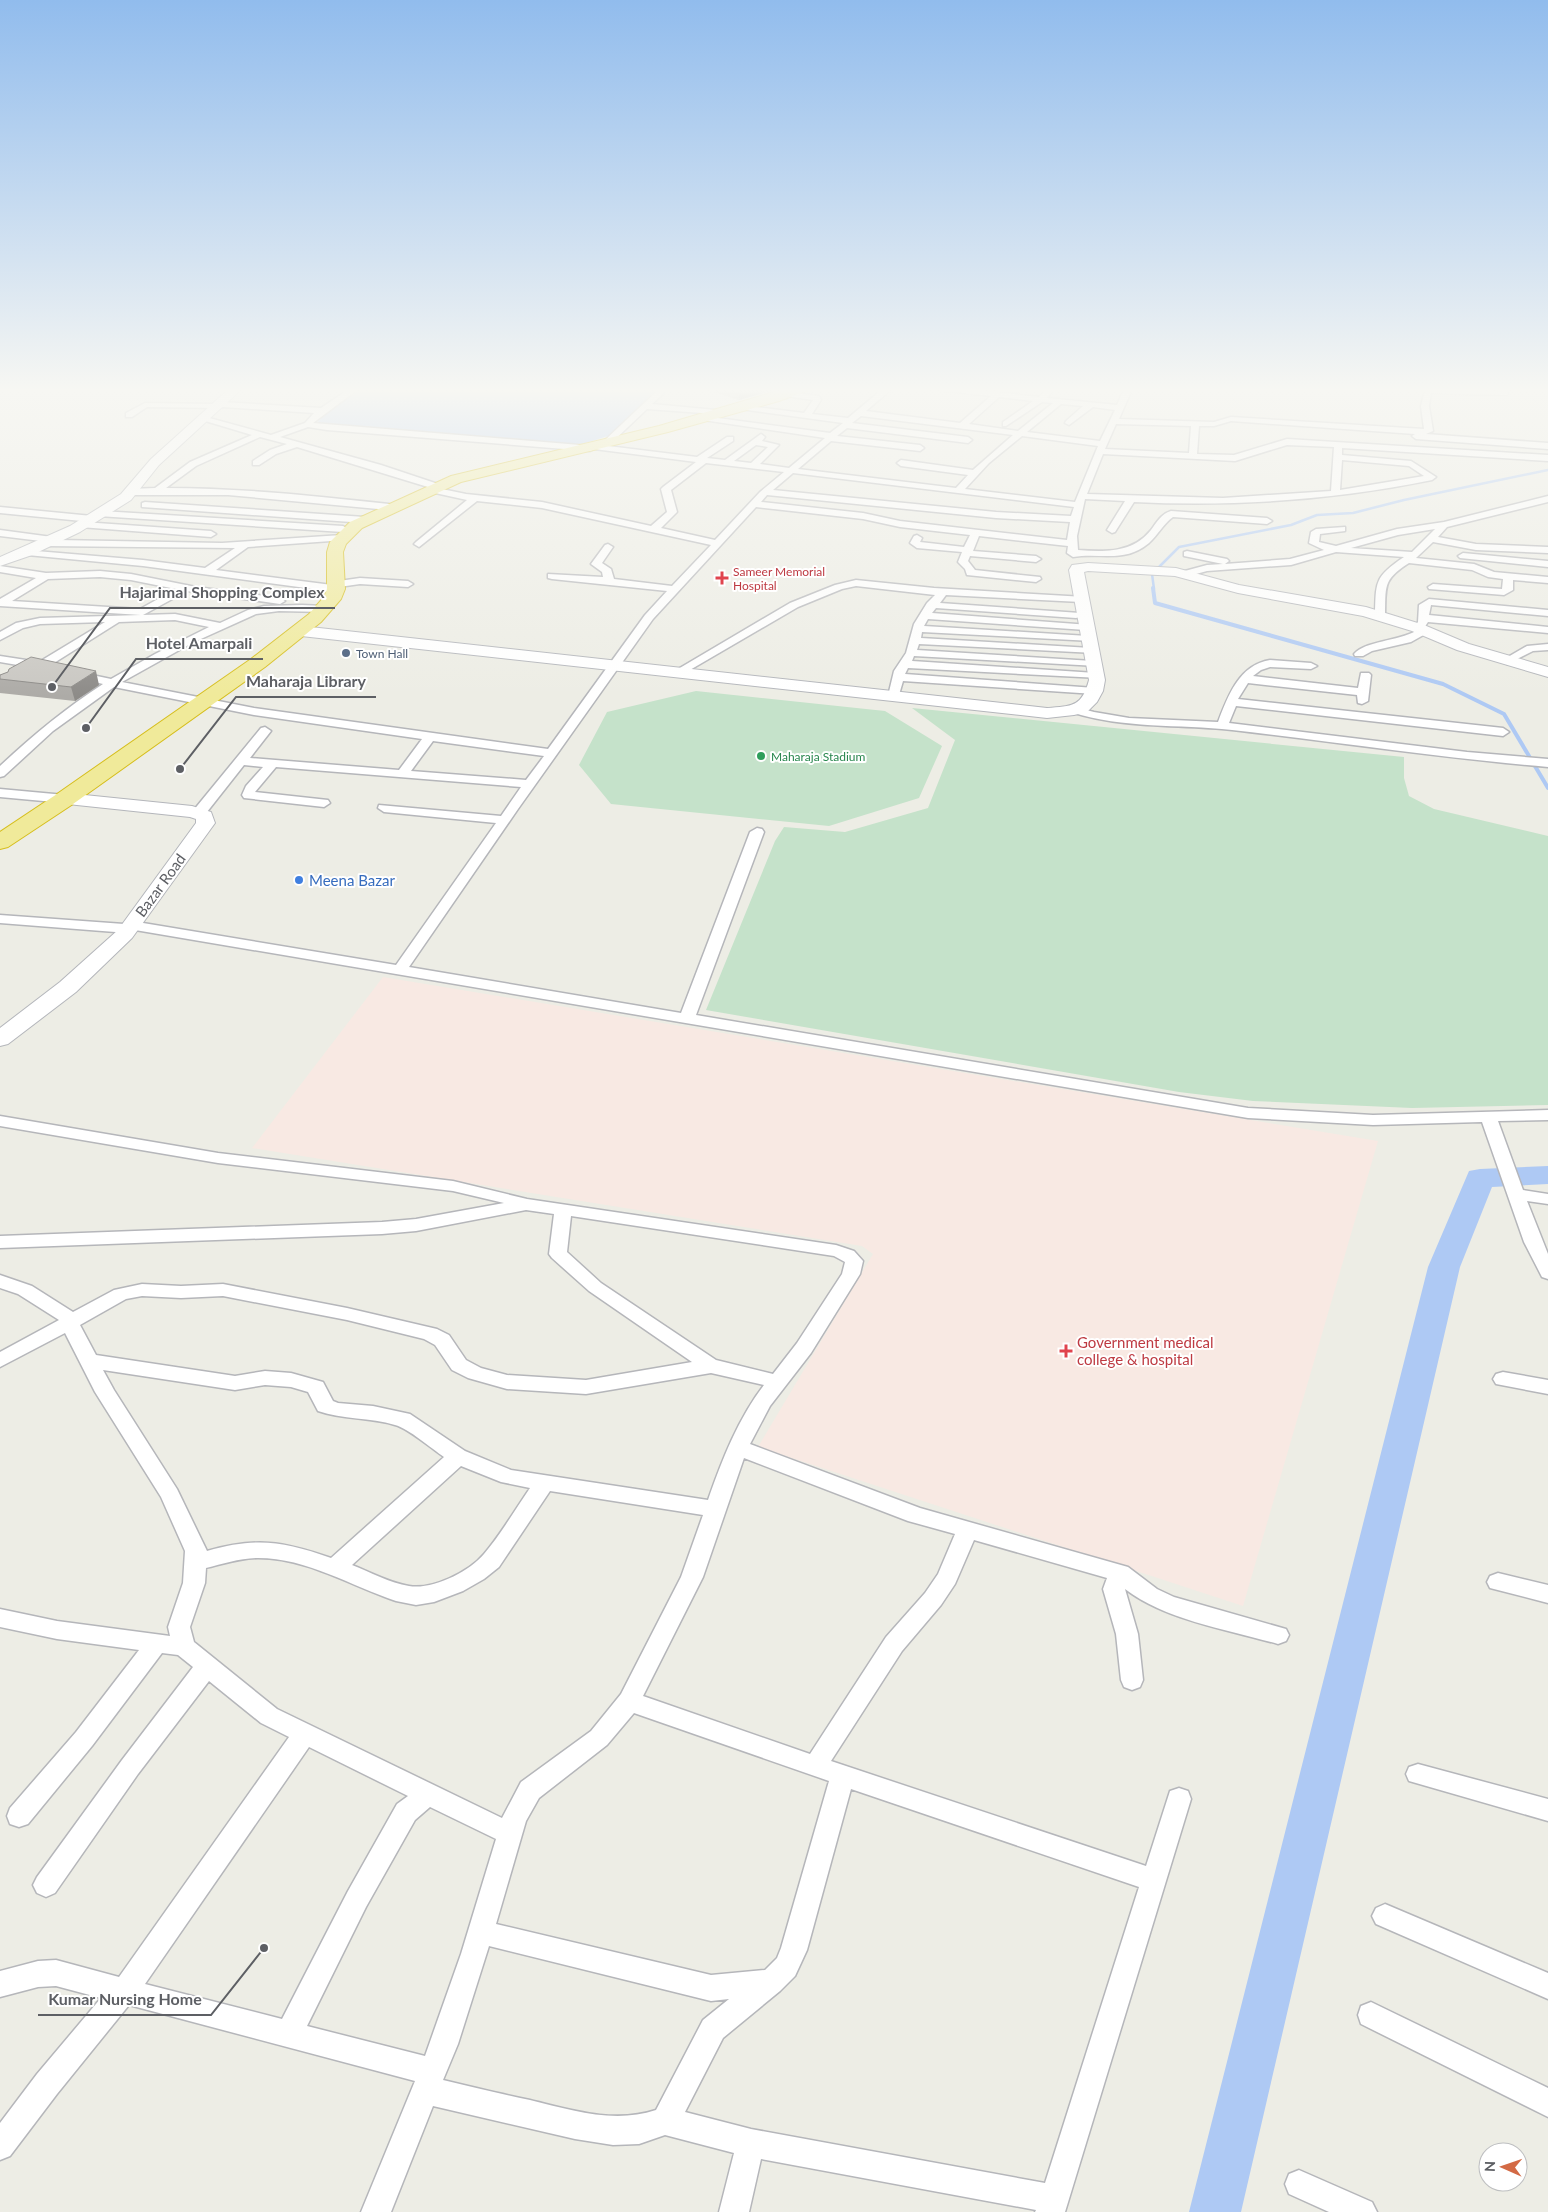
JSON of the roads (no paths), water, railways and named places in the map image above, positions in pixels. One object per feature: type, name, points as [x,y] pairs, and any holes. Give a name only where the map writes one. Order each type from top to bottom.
[{"type":"highway","points":[[0,842],[65,799],[300,631],[332,596],[335,552],[352,529],[389,507],[427,490]]},
{"type":"street","points":[[0,562],[49,542],[92,519],[116,504],[130,492],[155,490]]},
{"type":"street","points":[[213,490],[250,492],[389,507]]},
{"type":"street","points":[[442,490],[475,498],[542,505],[717,543]]},
{"type":"street","points":[[653,529],[672,512],[670,497],[666,490]]},
{"type":"street","points":[[401,969],[504,820],[649,617],[768,490]]},
{"type":"street","points":[[952,490],[1078,505]]},
{"type":"street","points":[[300,631],[1047,713],[1074,710],[1085,707],[1095,695],[1090,652],[1073,555],[1078,505],[1084,490]]},
{"type":"street","points":[[1082,496],[1206,501],[1360,490]]},
{"type":"street","points":[[959,531],[969,512],[983,494]]},
{"type":"street","points":[[763,495],[916,502]]},
{"type":"street","points":[[763,495],[848,507],[942,510],[1076,519]]},
{"type":"street","points":[[763,495],[848,507],[894,524],[934,523],[959,531],[976,532],[1073,555],[1113,555],[1127,551],[1148,539],[1162,522],[1172,514],[1267,521]]},
{"type":"street","points":[[419,544],[475,498]]},
{"type":"street","points":[[1112,530],[1131,499]]},
{"type":"street","points":[[1185,574],[1208,568],[1291,562],[1397,532],[1444,525],[1548,499]]},
{"type":"street","points":[[116,504],[352,529]]},
{"type":"street","points":[[0,510],[211,534]]},
{"type":"street","points":[[934,523],[942,510]]},
{"type":"street","points":[[92,519],[352,529]]},
{"type":"street","points":[[1380,616],[1381,586],[1384,578],[1413,556],[1444,525]]},
{"type":"street","points":[[0,533],[49,542],[244,546],[352,529]]},
{"type":"street","points":[[1342,529],[1315,534],[1316,544],[1340,549],[1413,556],[1548,564]]},
{"type":"street","points":[[976,532],[963,564],[970,568],[971,573],[1036,579]]},
{"type":"street","points":[[917,538],[914,543],[917,545],[1036,559]]},
{"type":"street","points":[[1432,538],[1476,547],[1548,550]]},
{"type":"street","points":[[206,572],[244,546]]},
{"type":"street","points":[[608,546],[596,564],[607,571],[610,581]]},
{"type":"street","points":[[27,552],[118,560],[206,572],[332,596]]},
{"type":"street","points":[[1187,554],[1251,565]]},
{"type":"street","points":[[1073,555],[1088,567],[1156,570],[1185,574],[1238,589],[1380,616],[1422,626],[1548,630]]},
{"type":"street","points":[[1413,556],[1474,567],[1486,573],[1548,580]]},
{"type":"street","points":[[0,570],[46,576],[100,574],[131,577],[185,588],[271,600],[332,596]]},
{"type":"street","points":[[0,603],[46,576]]},
{"type":"street","points":[[552,576],[674,589]]},
{"type":"street","points":[[1432,587],[1504,592],[1508,590],[1508,576]]},
{"type":"street","points":[[0,773],[49,728],[113,683],[160,655],[222,626],[262,610],[332,596],[360,582],[408,584]]},
{"type":"street","points":[[679,672],[794,605],[839,587],[856,583],[936,591],[1081,599]]},
{"type":"street","points":[[142,612],[185,588]]},
{"type":"street","points":[[894,696],[899,677],[911,653],[918,629],[931,605],[941,594],[936,591]]},
{"type":"street","points":[[1359,654],[1369,648],[1407,640],[1422,626],[1424,605],[1429,602],[1548,613]]},
{"type":"street","points":[[0,603],[74,606],[142,612],[158,618]]},
{"type":"street","points":[[931,605],[1090,652]]},
{"type":"street","points":[[924,616],[1090,652]]},
{"type":"street","points":[[0,637],[20,625],[33,621],[182,618],[222,626]]},
{"type":"street","points":[[42,666],[115,620]]},
{"type":"street","points":[[1422,626],[1463,647],[1548,672]]},
{"type":"street","points":[[918,629],[1090,652]]},
{"type":"street","points":[[914,641],[1090,652]]},
{"type":"street","points":[[1507,661],[1531,648],[1548,647]]},
{"type":"street","points":[[911,653],[1090,652]]},
{"type":"street","points":[[904,664],[1090,652]]},
{"type":"street","points":[[899,677],[1090,652]]},
{"type":"street","points":[[0,659],[42,666],[202,702],[552,753]]},
{"type":"street","points":[[1222,726],[1232,702],[1245,679],[1258,667],[1267,663],[1311,666]]},
{"type":"street","points":[[1360,716],[1366,675]]},
{"type":"street","points":[[1245,679],[1363,692]]},
{"type":"street","points":[[1232,702],[1503,732]]},
{"type":"street","points":[[1074,710],[1096,716],[1222,726],[1296,734],[1442,755],[1544,763]]},
{"type":"street","points":[[0,793],[161,808],[198,814],[265,731]]},
{"type":"street","points":[[402,774],[430,736]]},
{"type":"street","points":[[240,761],[530,784]]},
{"type":"street","points":[[272,764],[250,789],[248,795],[324,803]]},
{"type":"street","points":[[384,808],[504,820]]},
{"type":"street","name":"Bazar Road","points":[[0,1039],[68,988],[110,950],[200,833],[206,823],[204,816],[198,814]]},
{"type":"street","points":[[687,1018],[758,832]]},
{"type":"street","points":[[0,918],[129,927],[401,969],[1248,1113],[1373,1120],[1548,1115]]},
{"type":"street","points":[[1488,1117],[1533,1242],[1548,1273]]},
{"type":"street","points":[[0,1121],[218,1158],[452,1186],[525,1204],[848,1254],[854,1261],[851,1274],[804,1348],[777,1382],[748,1426],[728,1471],[692,1577],[629,1701],[599,1738],[530,1790],[514,1819],[444,2044],[376,2212]]},
{"type":"street","points":[[1513,1189],[1548,1199]]},
{"type":"street","points":[[0,1242],[382,1228],[416,1225],[525,1204]]},
{"type":"street","points":[[563,1210],[558,1254],[595,1287],[711,1366]]},
{"type":"street","points":[[0,1281],[24,1290],[66,1316],[105,1392],[170,1495],[196,1551],[194,1583],[179,1627],[184,1647]]},
{"type":"street","points":[[0,1360],[131,1291],[181,1292],[223,1290],[356,1316],[430,1334],[442,1340],[460,1365],[476,1374],[507,1382],[586,1387],[711,1366],[777,1382]]},
{"type":"street","points":[[90,1361],[217,1381],[235,1382],[265,1378],[308,1383],[316,1387],[325,1406],[336,1410],[373,1413],[403,1419],[458,1456],[508,1477],[716,1509]]},
{"type":"street","points":[[1503,1379],[1548,1387]]},
{"type":"street","points":[[739,1448],[915,1515],[1120,1573],[1149,1595],[1169,1604],[1278,1635]]},
{"type":"street","points":[[335,1567],[458,1456]]},
{"type":"street","points":[[195,1563],[250,1550],[289,1554],[335,1567],[408,1595],[419,1596],[442,1590],[468,1579],[491,1562],[544,1484]]},
{"type":"street","points":[[815,1766],[894,1644],[933,1599],[948,1578],[967,1531]]},
{"type":"street","points":[[1120,1573],[1114,1589],[1127,1634],[1132,1680]]},
{"type":"street","points":[[1498,1582],[1548,1594]]},
{"type":"street","points":[[0,1618],[57,1630],[184,1647],[269,1716],[305,1732],[509,1834]]},
{"type":"street","points":[[19,1816],[84,1739],[157,1644]]},
{"type":"street","points":[[46,1886],[130,1767],[207,1666]]},
{"type":"street","points":[[629,1701],[843,1776],[1154,1880]]},
{"type":"street","points":[[0,2146],[47,2084],[125,1990],[305,1732]]},
{"type":"street","points":[[1418,1774],[1548,1810]]},
{"type":"street","points":[[665,2121],[713,2030],[772,1982],[786,1967],[794,1950],[843,1776]]},
{"type":"street","points":[[288,2035],[357,1899],[406,1812],[429,1793]]},
{"type":"street","points":[[0,1984],[38,1974],[56,1973],[288,2035],[428,2081],[574,2125],[613,2131],[640,2130],[665,2121],[751,2143],[1052,2206],[1179,1799]]},
{"type":"street","points":[[1386,1916],[1548,1986]]},
{"type":"street","points":[[480,1932],[711,1988],[772,1982]]},
{"type":"street","points":[[1371,2015],[1548,2103]]},
{"type":"street","points":[[734,2212],[751,2143]]},
{"type":"street","points":[[1299,2184],[1362,2212]]},
{"type":"waterway","points":[[1154,589],[1152,574],[1179,547],[1291,525],[1317,515],[1353,513],[1451,490]]},
{"type":"waterway","points":[[1153,588],[1155,603],[1443,684],[1504,714],[1548,788]]},
{"type":"waterway","points":[[1215,2212],[1444,1267],[1480,1178],[1548,1175]]},
{"type":"place","name":"Sameer Memorial Hospital","points":[[722,578]]},
{"type":"place","name":"Town Hall","points":[[346,653]]},
{"type":"place","name":"Hajarimal Shopping Complex","points":[[52,687]]},
{"type":"place","name":"Hotel Amarpali","points":[[86,728]]},
{"type":"place","name":"Maharaja Stadium","points":[[761,756]]},
{"type":"place","name":"Maharaja Library","points":[[180,769]]},
{"type":"place","name":"Meena Bazar","points":[[299,880]]},
{"type":"place","name":"Government medical college & hospital","points":[[1066,1351]]},
{"type":"place","name":"Kumar Nursing Home","points":[[264,1948]]}]
